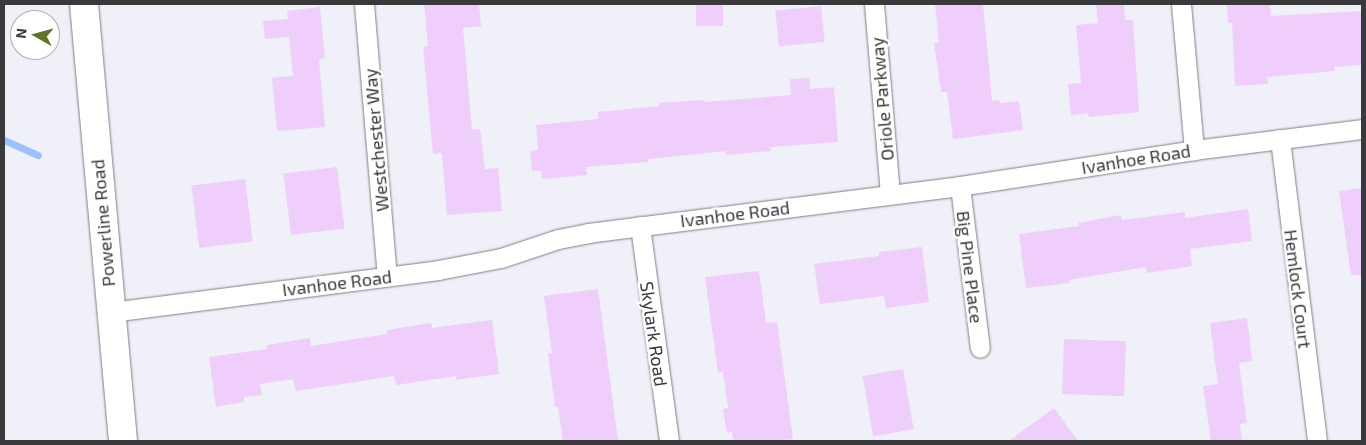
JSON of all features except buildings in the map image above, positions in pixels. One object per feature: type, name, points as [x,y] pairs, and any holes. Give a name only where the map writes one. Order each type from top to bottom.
[{"type":"main road","name":"Powerline Road","points":[[84,4],[123,441]]},
{"type":"street","name":"Westchester Way","points":[[364,4],[387,276]]},
{"type":"street","name":"Oriole Parkway","points":[[874,4],[890,194]]},
{"type":"street","points":[[1181,4],[1194,150]]},
{"type":"street","name":"Ivanhoe Road","points":[[111,312],[438,270],[486,262],[573,235],[960,186],[1194,150],[1362,129]]},
{"type":"street","name":"Hemlock Court","points":[[1280,139],[1317,439]]},
{"type":"street","name":"Big Pine Place","points":[[960,186],[980,348]]},
{"type":"street","name":"Skylark Road","points":[[640,226],[669,441]]},
{"type":"waterway","points":[[4,140],[38,155]]}]
